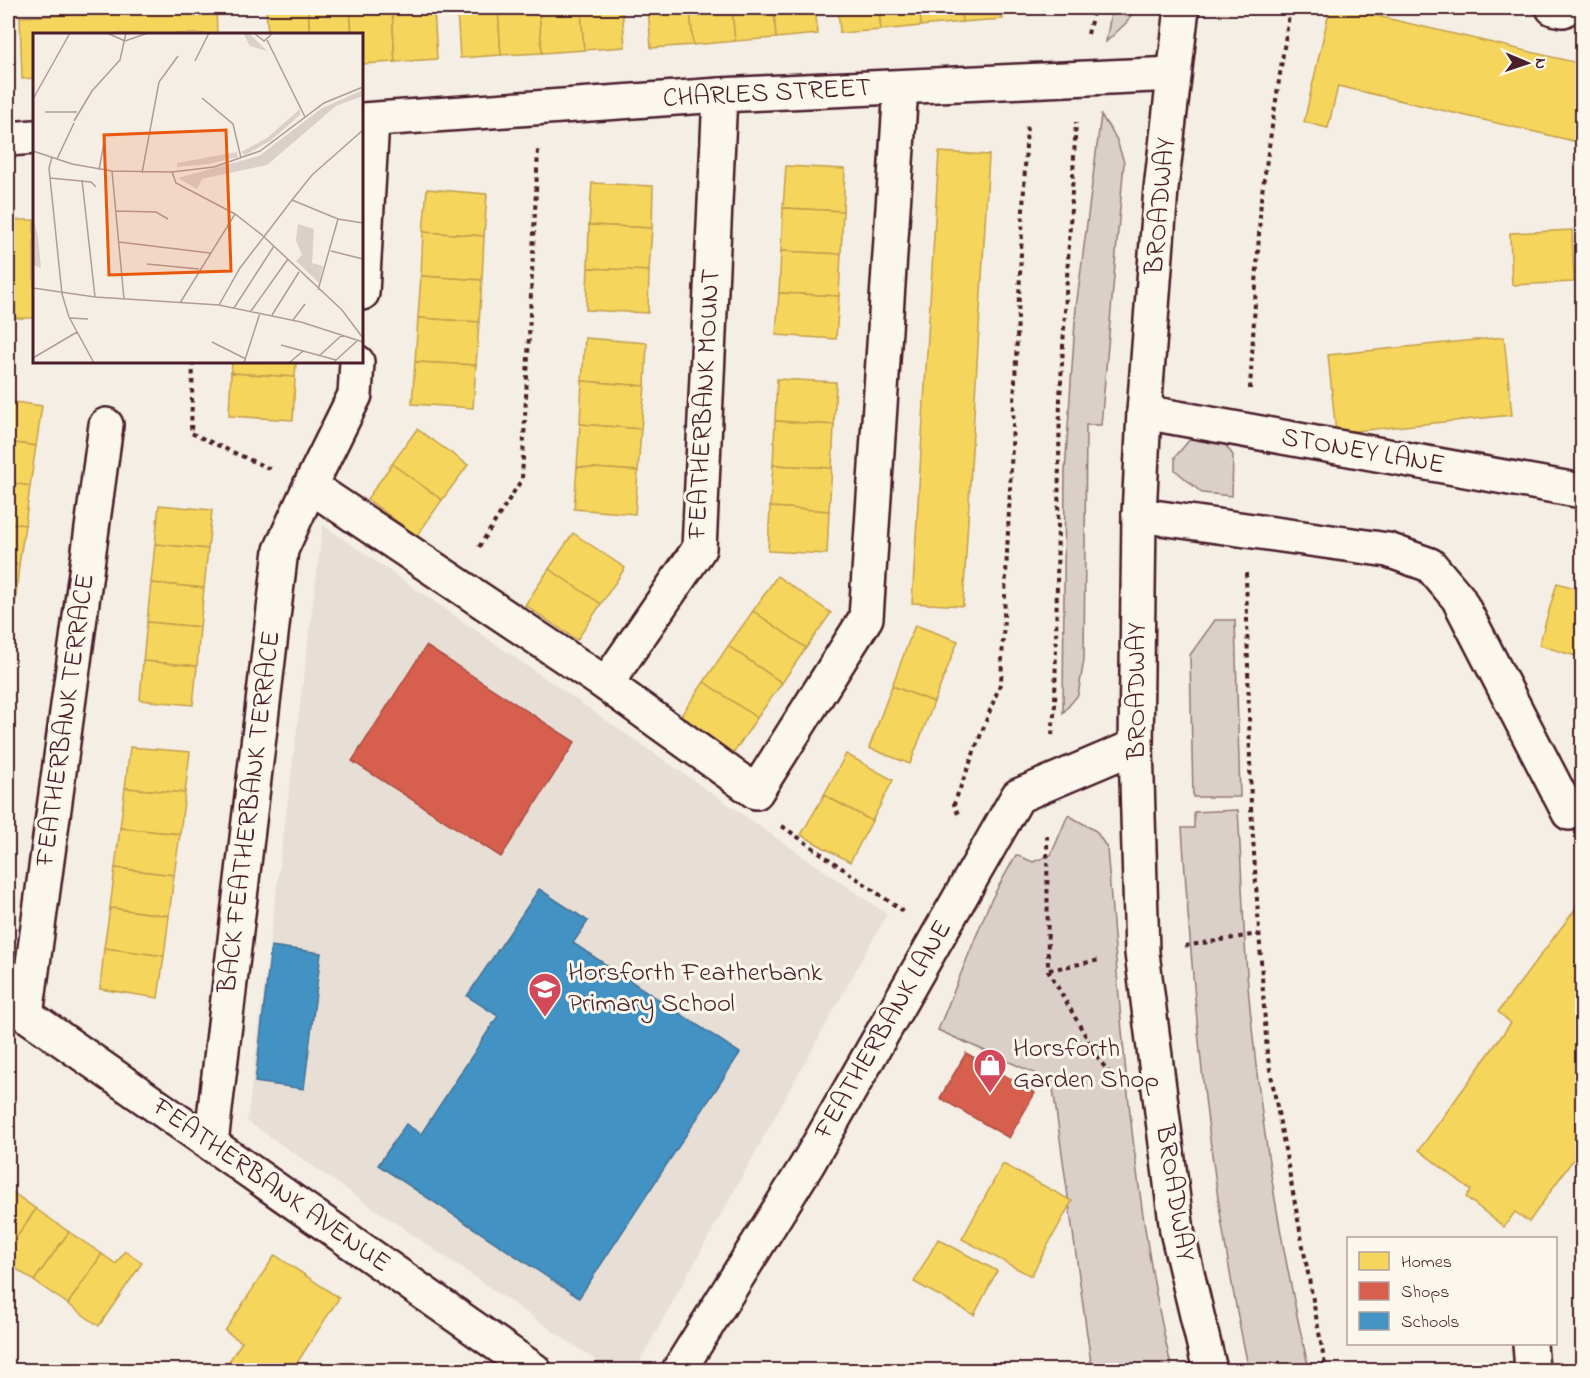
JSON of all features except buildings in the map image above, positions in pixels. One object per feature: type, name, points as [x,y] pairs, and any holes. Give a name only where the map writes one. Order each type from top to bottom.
[{"type":"main road","name":"BROADWAY","points":[[1182,8],[1161,189],[1144,412],[1139,515],[1136,746],[1142,953],[1177,1231],[1210,1371]]},
{"type":"main road","name":"CHARLES STREET","points":[[367,120],[720,95],[1174,74]]},
{"type":"main road","points":[[309,486],[606,684],[756,792],[866,618],[901,87]]},
{"type":"main road","name":"FEATHERBANK MOUNT","points":[[606,684],[699,549],[720,95]]},
{"type":"main road","points":[[363,258],[367,120]]},
{"type":"main road","points":[[8,139],[33,137]]},
{"type":"main road","name":"BACK FEATHERBANK TERRACE","points":[[211,1143],[281,550],[309,486],[355,395],[357,363]]},
{"type":"main road","name":"STONEY LANE","points":[[1144,412],[1582,492]]},
{"type":"main road","name":"FEATHERBANK TERRACE","points":[[17,1008],[106,425]]},
{"type":"main road","points":[[1139,515],[1388,550],[1430,565],[1458,598],[1569,813]]},
{"type":"main road","name":"FEATHERBANK LANE","points":[[679,1371],[807,1165],[1018,796],[1136,746]]},
{"type":"main road","name":"FEATHERBANK AVENUE","points":[[17,1008],[534,1371]]},
{"type":"main road","points":[[1530,1345],[1532,1371]]},
{"type":"path","points":[[1094,8],[1079,78],[1060,398],[1055,705],[1047,782],[1048,970],[1100,1061],[1115,1079]]},
{"type":"path","points":[[1248,430],[1261,199],[1290,8]]},
{"type":"path","points":[[980,864],[954,804],[1001,682],[1029,81]]},
{"type":"path","points":[[455,583],[522,479],[540,108]]},
{"type":"path","points":[[193,363],[191,433],[309,486]]},
{"type":"path","points":[[1245,530],[1251,807],[1267,1053],[1326,1371]]},
{"type":"path","points":[[756,792],[774,820],[938,936]]},
{"type":"shaded area","points":[[1112,8],[1136,8],[1126,23],[1106,42]]},
{"type":"shaded area","points":[[1101,115],[1116,138],[1124,162],[1101,425],[1086,425],[1084,660],[1078,695],[1063,713],[1065,472],[1076,308]]},
{"type":"shaded area","points":[[1191,438],[1223,442],[1233,455],[1232,496],[1202,493],[1175,470],[1175,457]]},
{"type":"shaded area","name":"Horsforth Featherbank Primary School","points":[[323,525],[887,914],[635,1370],[610,1370],[247,1121]]},
{"type":"shaded area","points":[[1215,620],[1235,620],[1240,797],[1193,797],[1190,655]]},
{"type":"shaded area","points":[[1238,810],[1247,974],[1259,1091],[1289,1278],[1309,1370],[1249,1370],[1224,1236],[1205,1101],[1182,828],[1194,828],[1194,812]]},
{"type":"shaded area","points":[[1068,815],[1096,831],[1107,848],[1123,1045],[1138,1176],[1158,1306],[1172,1370],[1092,1370],[1052,1081],[938,1030],[990,902],[1016,855],[1033,862],[1051,855]]},
{"type":"place","name":"Horsforth Featherbank Primary School","points":[[545,1018]]},
{"type":"place","name":"Horsforth Garden Shop","points":[[990,1094]]}]
